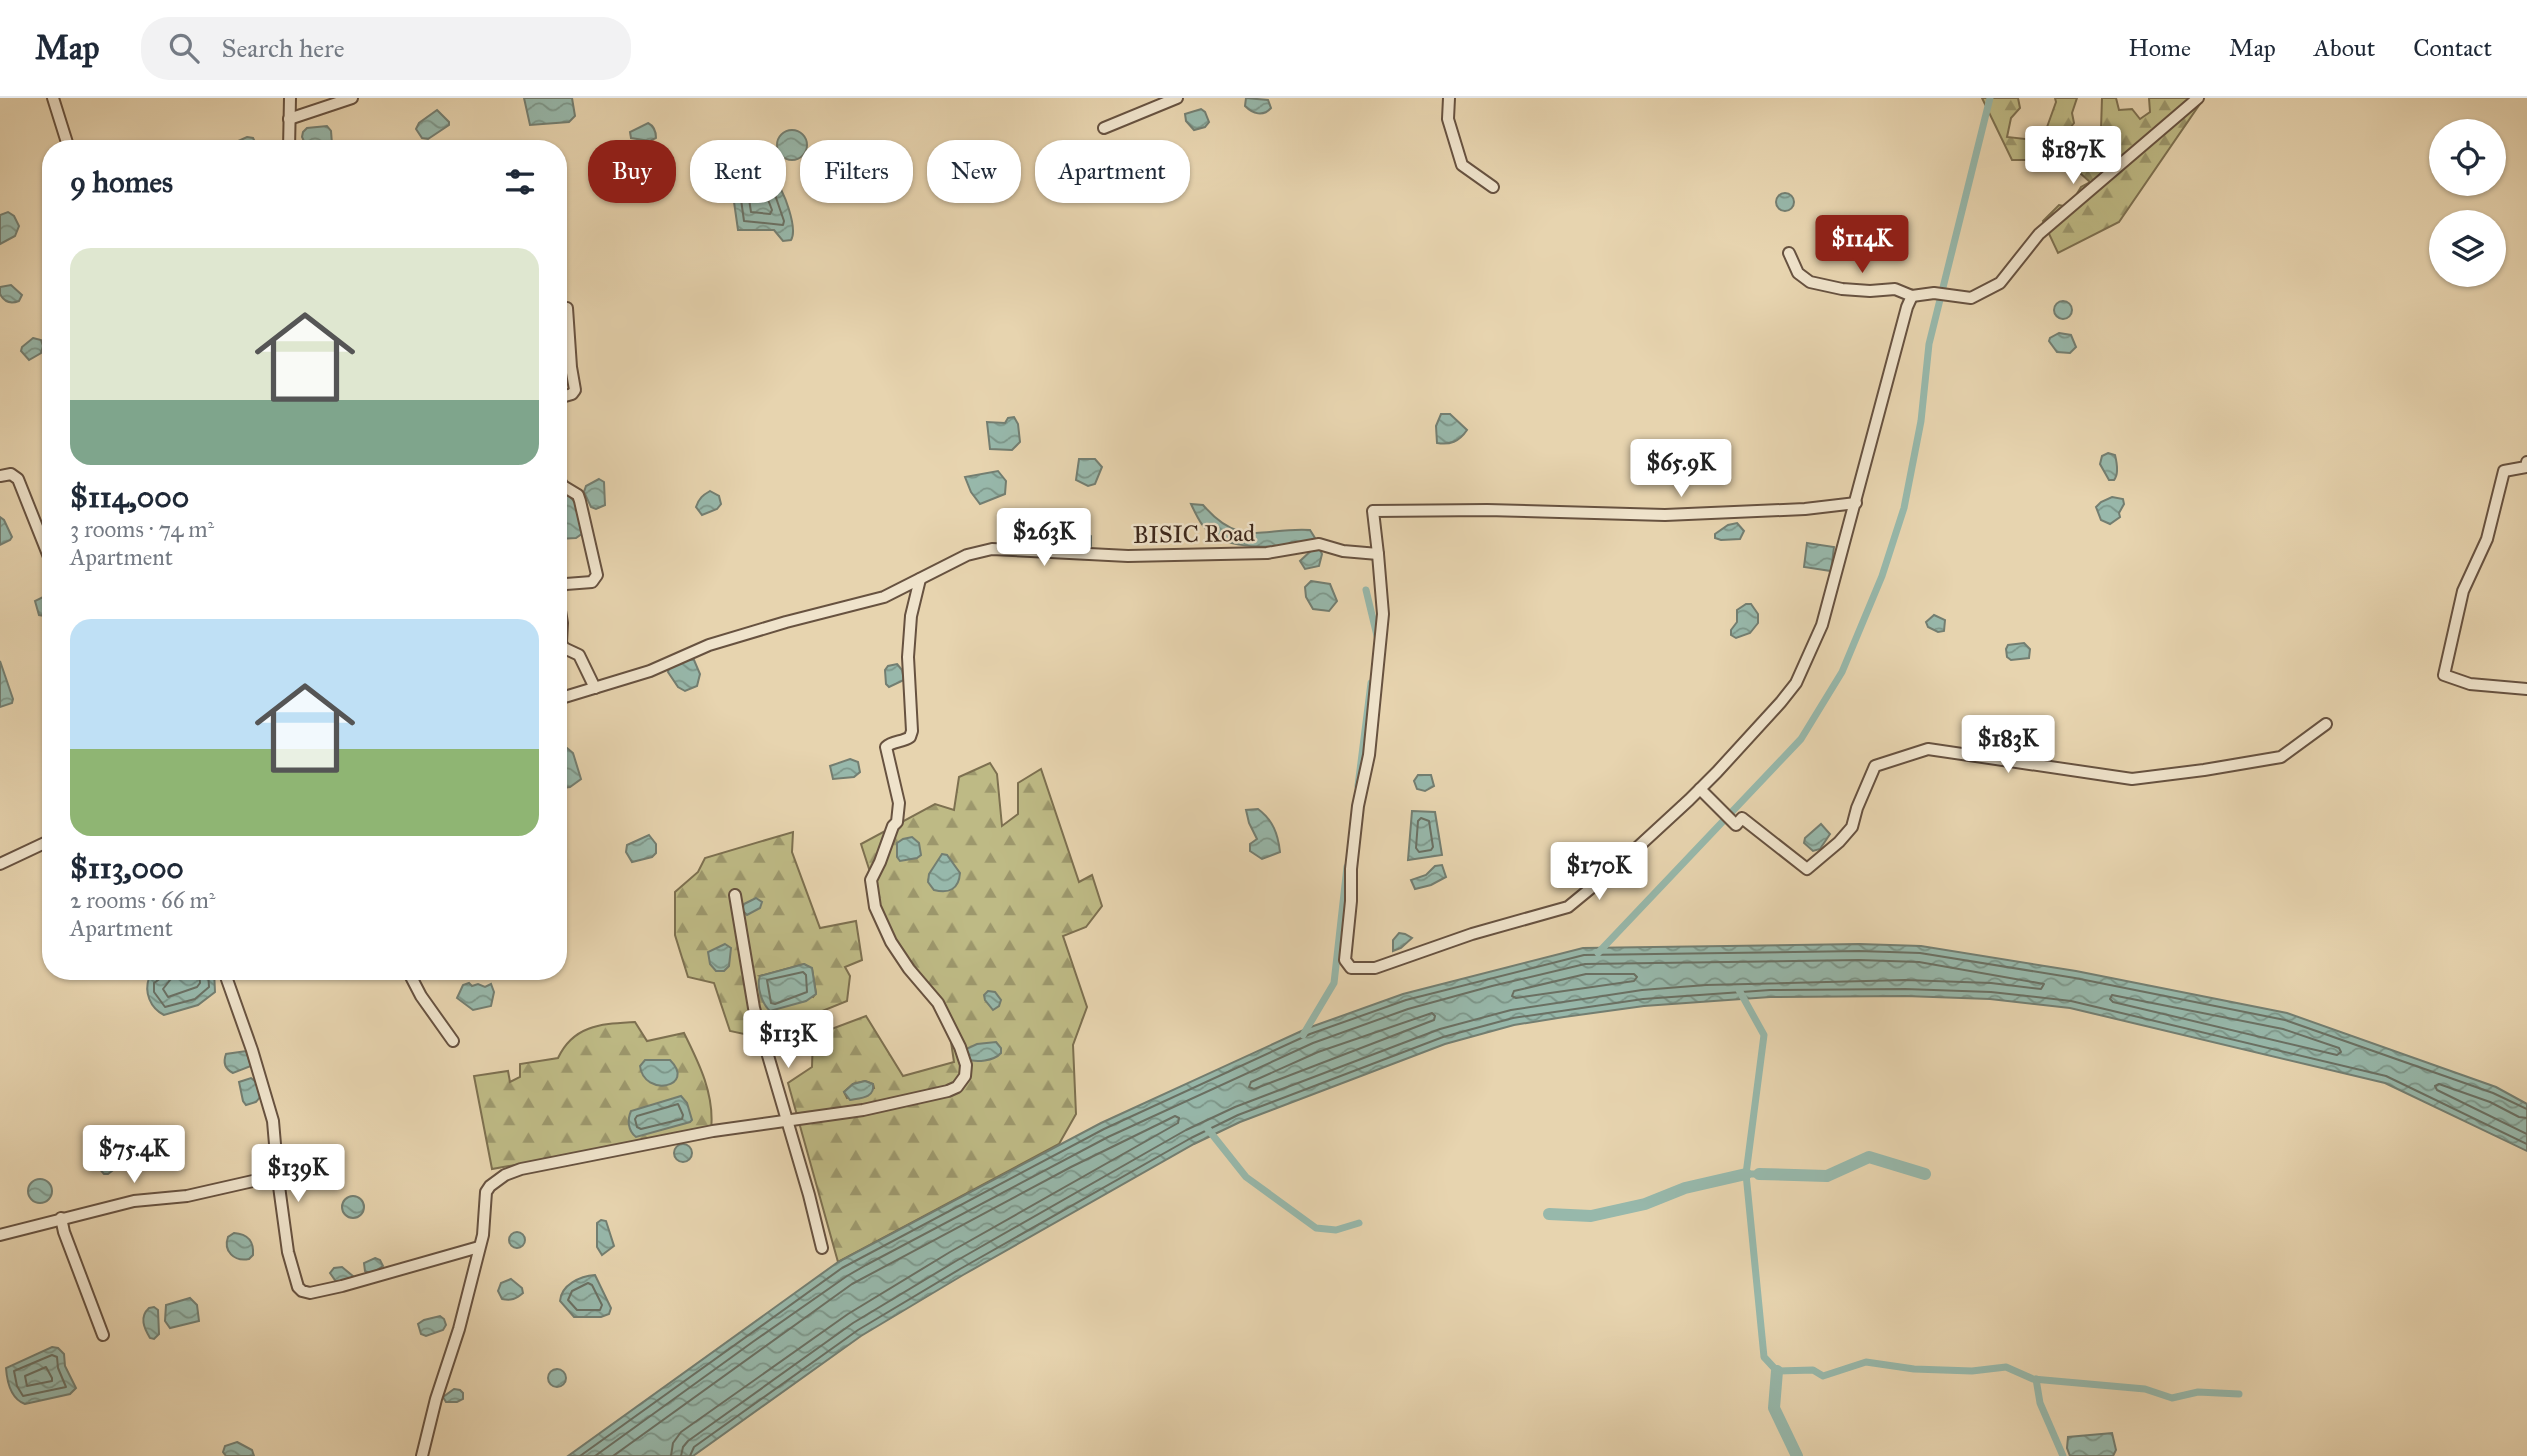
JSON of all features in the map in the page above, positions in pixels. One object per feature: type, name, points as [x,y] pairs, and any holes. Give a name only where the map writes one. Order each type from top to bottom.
[{"type":"street","points":[[53,98],[66,140]]},
{"type":"street","points":[[289,140],[290,98]]},
{"type":"street","points":[[289,119],[352,98]]},
{"type":"street","points":[[1104,128],[1177,98]]},
{"type":"street","points":[[1449,98],[1448,119],[1462,165],[1493,187]]},
{"type":"street","points":[[1789,253],[1798,273],[1810,282],[1842,289],[1895,289],[1912,296],[1934,293],[1970,298],[2000,283],[2039,234],[2198,98]]},
{"type":"street","points":[[1856,503],[1805,509],[1665,515],[1373,511],[1383,614],[1368,755],[1358,806],[1351,869],[1345,960],[1348,966],[1360,969],[1375,968],[1472,934],[1568,907],[1613,870],[1700,789],[1797,683],[1822,625],[1856,503],[1907,307],[1912,296]]},
{"type":"street","points":[[567,308],[575,390],[567,395]]},
{"type":"street","points":[[2527,462],[2526,467],[2504,471],[2487,539],[2463,591],[2444,675],[2470,684],[2527,690]]},
{"type":"street","points":[[0,476],[14,474],[18,479],[42,539]]},
{"type":"street","points":[[567,488],[574,492],[580,501],[597,575],[592,582],[567,584]]},
{"type":"street","name":"BISIC Road","points":[[567,696],[650,671],[709,645],[884,597],[967,555],[992,549],[1128,556],[1267,553],[1320,544],[1343,551],[1378,555]]},
{"type":"street","points":[[422,1456],[483,1235],[486,1192],[490,1186],[511,1172],[713,1131],[863,1110],[948,1091],[957,1087],[965,1076],[966,1065],[960,1047],[938,1003],[909,969],[884,927],[875,907],[871,880],[897,822],[898,796],[886,747],[906,740],[912,731],[909,647],[911,616],[920,579]]},
{"type":"street","points":[[567,649],[579,655],[595,688]]},
{"type":"street","points":[[1700,789],[1736,825],[1742,818],[1807,869],[1852,827],[1875,766],[1928,749],[2132,779],[2281,757],[2326,724]]},
{"type":"street","points":[[0,864],[42,845]]},
{"type":"street","points":[[734,895],[754,1008],[822,1248]]},
{"type":"street","points":[[227,980],[252,1050],[272,1121],[293,1277],[302,1292],[310,1293],[342,1286],[479,1248]]},
{"type":"street","points":[[413,980],[453,1041]]},
{"type":"street","points":[[0,1235],[134,1201],[187,1196],[278,1178]]},
{"type":"street","points":[[61,1218],[103,1335]]},
{"type":"green space","points":[[1982,98],[2018,98],[2020,108],[2011,118],[2007,137],[2042,141],[2056,102],[2055,98],[2077,98],[2072,113],[2074,123],[2059,142],[2046,146],[2044,155],[2031,154],[2027,160],[2012,160]]},
{"type":"green space","points":[[2102,98],[2116,98],[2119,110],[2132,109],[2140,119],[2150,112],[2149,98],[2204,98],[2119,222],[2058,253],[2043,221],[2059,205],[2069,207],[2081,187],[2090,182],[2061,156],[2059,148],[2063,147],[2100,161]]},
{"type":"green space","points":[[990,763],[997,774],[1002,826],[1018,814],[1018,783],[1041,769],[1079,882],[1092,875],[1102,906],[1086,927],[1063,936],[1087,1007],[1073,1045],[1076,1114],[1059,1144],[838,1262],[788,1083],[812,1067],[813,1036],[866,1016],[903,1076],[954,1062],[946,1008],[901,958],[876,907],[870,872],[861,844],[935,804],[954,810],[959,777]],"holes":[[[865,1081],[873,1084],[874,1088],[847,1098],[844,1092],[853,1084]]]},
{"type":"green space","points":[[793,832],[792,852],[820,928],[856,921],[862,960],[845,967],[850,976],[847,1001],[758,1037],[730,1031],[714,983],[688,977],[675,935],[675,892],[698,872],[705,858]],"holes":[[[804,964],[812,969],[816,993],[813,997],[760,976]]]},
{"type":"green space","points":[[635,1022],[647,1041],[684,1033],[708,1092],[711,1130],[492,1169],[474,1076],[508,1071],[510,1082],[520,1077],[520,1064],[558,1058],[572,1038],[581,1032],[601,1025]]},
{"type":"water","points":[[524,98],[572,98],[575,116],[569,122],[530,125]]},
{"type":"water","points":[[1246,98],[1268,100],[1271,108],[1265,113],[1255,113],[1245,106]]},
{"type":"water","points":[[1201,109],[1209,122],[1205,127],[1194,130],[1186,121],[1185,114]]},
{"type":"water","points":[[437,110],[449,125],[428,139],[422,138],[416,129],[419,123]]},
{"type":"water","points":[[648,123],[654,129],[656,138],[631,138],[630,132]]},
{"type":"water","points":[[327,126],[331,131],[332,140],[303,140],[303,132],[307,128]]},
{"type":"water","points":[[798,131],[806,139],[800,140],[800,158],[786,159],[786,140],[778,140],[781,134]]},
{"type":"water","points":[[1785,193],[1791,196],[1794,202],[1791,208],[1785,211],[1779,208],[1776,202],[1779,196]]},
{"type":"water","points":[[786,202],[793,227],[791,240],[783,241],[774,230],[738,230],[734,203]]},
{"type":"water","points":[[8,212],[14,216],[19,226],[15,236],[0,244],[0,215]]},
{"type":"water","points":[[11,285],[22,295],[19,301],[8,302],[0,294],[0,287]]},
{"type":"water","points":[[2063,301],[2069,304],[2072,310],[2069,316],[2063,319],[2057,316],[2054,310],[2057,304]]},
{"type":"water","points":[[2059,333],[2071,335],[2076,347],[2070,353],[2057,352],[2049,341]]},
{"type":"water","points":[[33,338],[41,340],[42,343],[41,353],[29,360],[21,351]]},
{"type":"water","points":[[1441,414],[1450,414],[1467,430],[1457,440],[1446,444],[1437,443],[1436,426]]},
{"type":"water","points":[[1014,417],[1018,424],[1020,442],[1012,450],[990,449],[987,422],[1005,423],[1008,418]]},
{"type":"water","points":[[2108,453],[2116,458],[2117,472],[2114,480],[2109,480],[2100,464],[2102,456]]},
{"type":"water","points":[[1079,459],[1095,459],[1102,467],[1095,484],[1088,486],[1076,480]]},
{"type":"water","points":[[998,471],[1006,481],[1005,494],[980,504],[965,477]]},
{"type":"water","points":[[599,479],[604,482],[605,505],[596,509],[591,507],[584,492],[586,486]]},
{"type":"water","points":[[710,491],[719,496],[721,504],[717,509],[702,515],[696,507],[698,501]]},
{"type":"water","points":[[567,495],[575,502],[583,533],[576,538],[567,538]]},
{"type":"water","points":[[2112,497],[2123,499],[2124,504],[2119,513],[2120,517],[2110,524],[2101,520],[2096,507]]},
{"type":"water","points":[[1191,504],[1203,505],[1217,519],[1241,531],[1253,533],[1310,530],[1315,538],[1295,545],[1267,547],[1227,542],[1205,528]]},
{"type":"water","points":[[0,517],[12,537],[0,545]]},
{"type":"water","points":[[1737,523],[1744,531],[1740,539],[1715,538],[1715,534],[1728,525]]},
{"type":"water","points":[[1085,533],[1091,536],[1091,546],[1080,548],[1059,544],[1063,537]]},
{"type":"water","points":[[1807,543],[1834,547],[1831,571],[1804,567]]},
{"type":"water","points":[[1319,547],[1322,554],[1319,566],[1305,569],[1300,561]]},
{"type":"water","points":[[1311,581],[1330,584],[1337,601],[1329,611],[1313,609],[1306,597],[1305,587]]},
{"type":"water","points":[[42,598],[42,616],[39,615],[35,601]]},
{"type":"water","points":[[1751,604],[1758,614],[1758,623],[1750,633],[1736,638],[1731,635],[1731,630],[1737,622],[1737,610]]},
{"type":"water","points":[[1934,615],[1945,620],[1944,631],[1938,632],[1928,627],[1926,622]]},
{"type":"water","points":[[2024,643],[2030,649],[2029,658],[2011,660],[2007,657],[2008,645]]},
{"type":"water","points":[[687,659],[694,660],[700,674],[697,686],[685,691],[678,687],[668,672],[669,668]]},
{"type":"water","points":[[0,661],[13,699],[12,703],[0,707]]},
{"type":"water","points":[[897,664],[902,670],[904,680],[889,687],[886,684],[885,670],[888,666]]},
{"type":"water","points":[[567,748],[573,753],[581,779],[567,787]]},
{"type":"water","points":[[850,759],[858,762],[860,772],[854,777],[833,779],[830,766]]},
{"type":"water","points":[[1418,775],[1431,775],[1434,786],[1425,791],[1417,789],[1414,781]]},
{"type":"water","points":[[1258,809],[1274,828],[1280,852],[1262,859],[1250,851],[1250,844],[1257,839],[1246,810]]},
{"type":"water","points":[[1412,811],[1435,812],[1442,855],[1408,860]]},
{"type":"water","points":[[1821,824],[1830,834],[1820,849],[1813,851],[1804,843],[1805,838]]},
{"type":"water","points":[[649,835],[656,844],[656,853],[652,857],[632,862],[626,852],[627,845]]},
{"type":"water","points":[[912,837],[919,843],[921,855],[900,861],[897,857],[897,843]]},
{"type":"water","points":[[942,854],[947,855],[960,873],[958,883],[952,889],[944,891],[934,890],[928,882],[929,874]]},
{"type":"water","points":[[1442,865],[1446,877],[1415,889],[1411,880],[1426,875],[1435,866]]},
{"type":"water","points":[[756,898],[762,902],[760,908],[747,915],[742,910],[744,904]]},
{"type":"water","points":[[1399,933],[1412,938],[1393,951],[1393,940]]},
{"type":"water","points":[[725,944],[731,948],[729,966],[724,971],[716,971],[710,964],[708,952]]},
{"type":"water","points":[[1859,944],[1921,946],[2076,971],[2287,1013],[2496,1087],[2527,1104],[2527,1151],[2385,1083],[2070,1008],[1990,999],[1905,996],[1770,997],[1644,1006],[1564,1017],[1514,1025],[1445,1044],[1240,1122],[1194,1144],[861,1336],[693,1456],[568,1456],[838,1262],[1101,1123],[1308,1028],[1403,994],[1583,948]]},
{"type":"water","points":[[804,964],[812,968],[816,994],[806,1001],[770,1011],[760,995],[760,976]]},
{"type":"water","points":[[149,980],[214,980],[215,992],[198,1005],[164,1015],[152,1004],[147,989]]},
{"type":"water","points":[[469,983],[472,986],[478,984],[485,987],[491,984],[494,992],[491,1006],[473,1010],[457,998],[463,985]]},
{"type":"water","points":[[988,991],[995,992],[1001,1000],[999,1006],[993,1010],[985,1000],[984,995]]},
{"type":"water","points":[[996,1042],[1001,1048],[998,1056],[975,1061],[967,1059],[964,1050],[977,1044]]},
{"type":"water","points":[[246,1051],[251,1066],[233,1073],[230,1071],[225,1065],[226,1054]]},
{"type":"water","points":[[645,1060],[670,1060],[677,1069],[677,1077],[667,1085],[650,1082],[640,1066]]},
{"type":"water","points":[[251,1078],[256,1082],[260,1097],[256,1102],[246,1105],[239,1082]]},
{"type":"water","points":[[865,1081],[873,1084],[870,1095],[850,1100],[844,1092],[853,1084]]},
{"type":"water","points":[[681,1096],[687,1103],[692,1120],[690,1122],[636,1137],[633,1135],[629,1125],[631,1111]]},
{"type":"water","points":[[97,1135],[113,1140],[122,1152],[121,1164],[108,1174],[104,1174],[95,1158],[92,1139]]},
{"type":"water","points":[[679,1144],[687,1144],[692,1153],[690,1160],[679,1162],[674,1157],[674,1149]]},
{"type":"water","points":[[40,1179],[51,1186],[52,1191],[45,1202],[40,1203],[29,1196],[28,1191],[35,1180]]},
{"type":"water","points":[[349,1196],[357,1196],[364,1203],[364,1211],[357,1218],[349,1218],[342,1211],[342,1203]]},
{"type":"water","points":[[606,1221],[614,1246],[602,1255],[597,1247],[597,1223]]},
{"type":"water","points":[[514,1232],[520,1232],[525,1240],[523,1246],[514,1248],[509,1243],[509,1237]]},
{"type":"water","points":[[234,1233],[243,1235],[251,1242],[253,1255],[249,1259],[239,1259],[228,1251],[228,1237]]},
{"type":"water","points":[[375,1258],[380,1260],[383,1266],[371,1274],[365,1271],[364,1263]]},
{"type":"water","points":[[342,1267],[354,1277],[337,1283],[330,1273],[334,1268]]},
{"type":"water","points":[[595,1275],[611,1308],[609,1314],[601,1317],[574,1317],[560,1301],[561,1295],[572,1282]]},
{"type":"water","points":[[511,1279],[522,1288],[523,1293],[513,1299],[502,1299],[498,1291],[501,1283]]},
{"type":"water","points":[[190,1298],[197,1305],[199,1321],[170,1328],[165,1321],[166,1305]]},
{"type":"water","points":[[149,1308],[158,1310],[159,1334],[154,1339],[150,1338],[144,1323],[144,1315]]},
{"type":"water","points":[[440,1316],[446,1325],[443,1330],[426,1336],[421,1334],[418,1324]]},
{"type":"water","points":[[52,1347],[58,1348],[64,1354],[65,1366],[76,1388],[70,1394],[25,1404],[20,1402],[11,1389],[6,1368]]},
{"type":"water","points":[[557,1369],[563,1372],[566,1378],[563,1384],[557,1387],[551,1384],[548,1378],[551,1372]]},
{"type":"water","points":[[454,1389],[463,1393],[463,1399],[446,1402],[443,1397]]},
{"type":"water","points":[[2112,1433],[2116,1450],[2113,1456],[2070,1456],[2067,1448],[2068,1437]]},
{"type":"water","points":[[237,1442],[252,1450],[254,1456],[226,1456],[223,1452],[225,1446]]},
{"type":"waterway","points":[[1598,953],[1801,739],[1842,672],[1882,576],[1904,508],[1921,421],[1929,344],[1990,98]]},
{"type":"waterway","points":[[1366,590],[1378,640]]},
{"type":"waterway","points":[[1358,786],[1371,683]]},
{"type":"waterway","points":[[1303,1035],[1334,983],[1347,867]]},
{"type":"waterway","points":[[1739,990],[1764,1035],[1746,1174],[1759,1174]]},
{"type":"waterway","points":[[1207,1128],[1246,1177],[1316,1228],[1336,1230],[1359,1223]]},
{"type":"waterway","points":[[1759,1174],[1827,1176],[1869,1157],[1925,1174]]},
{"type":"waterway","points":[[1746,1174],[1764,1357],[1777,1371],[1813,1370],[1823,1376],[1866,1362],[1914,1369],[1972,1371],[2006,1367],[2033,1379],[2145,1389],[2172,1398],[2198,1392],[2239,1394]]},
{"type":"waterway","points":[[1549,1214],[1591,1216],[1645,1204],[1685,1188],[1746,1174]]},
{"type":"waterway","points":[[1777,1371],[1774,1408],[1797,1456]]},
{"type":"waterway","points":[[2036,1379],[2040,1403],[2063,1456]]}]
